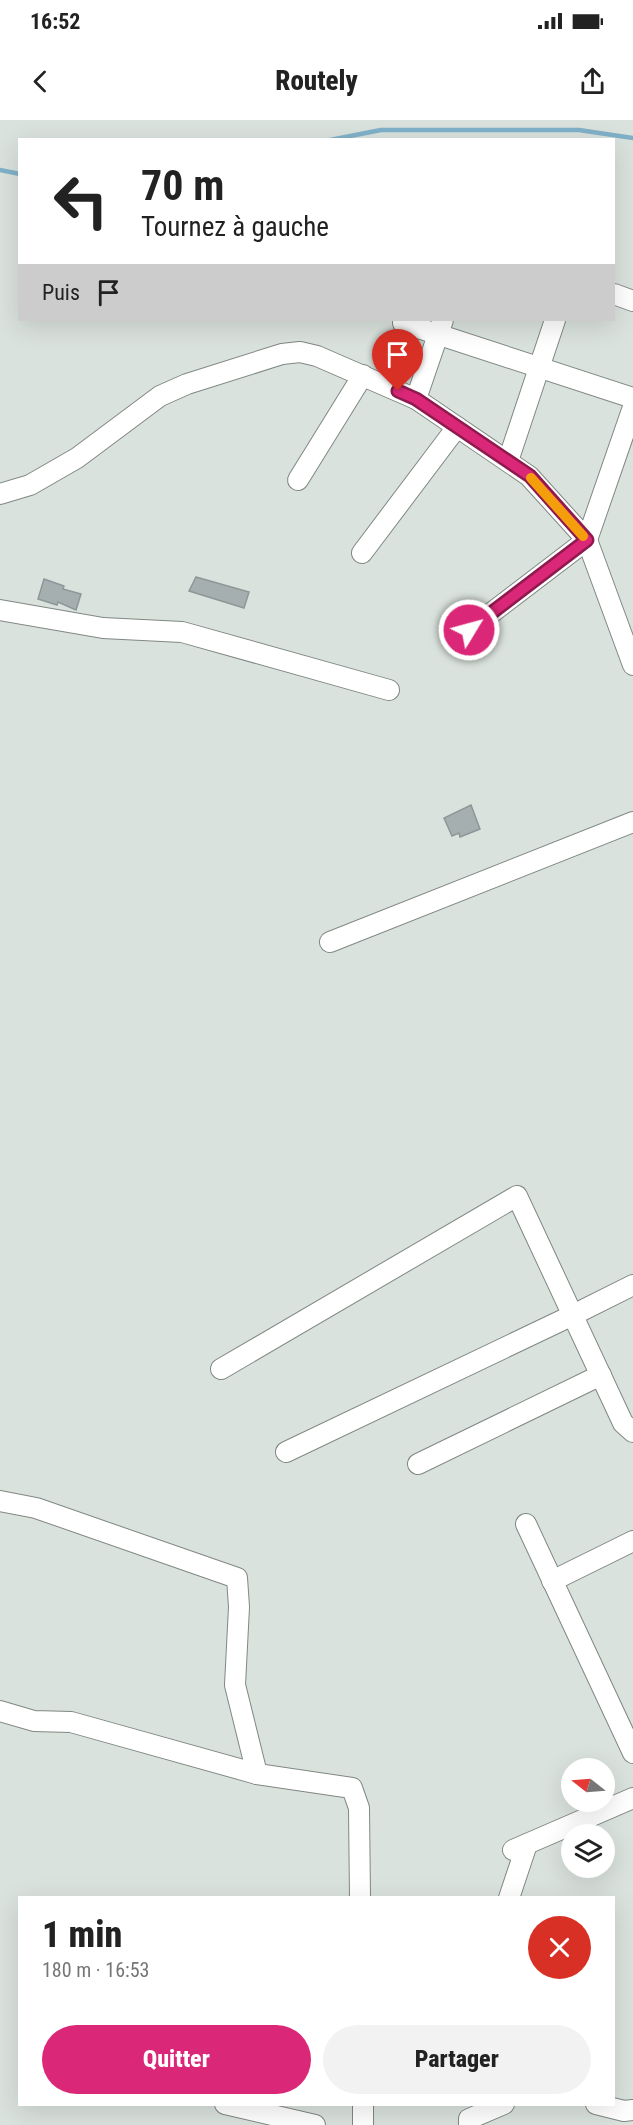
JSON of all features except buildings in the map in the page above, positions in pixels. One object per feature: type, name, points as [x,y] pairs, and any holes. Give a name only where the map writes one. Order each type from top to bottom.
[{"type":"street","points":[[615,294],[633,301]]},
{"type":"street","points":[[508,461],[555,321]]},
{"type":"street","points":[[403,323],[440,327],[539,368],[633,398]]},
{"type":"street","points":[[416,399],[440,327]]},
{"type":"street","points":[[0,494],[30,484],[77,458],[160,396],[187,384],[282,354],[300,352],[317,356],[416,399],[530,476],[587,540],[633,665]]},
{"type":"street","points":[[298,480],[363,375]]},
{"type":"street","points":[[469,630],[587,540],[633,406]]},
{"type":"street","points":[[362,553],[457,427]]},
{"type":"street","points":[[0,610],[103,628],[182,632],[389,690]]},
{"type":"street","points":[[330,942],[633,822]]},
{"type":"street","points":[[221,1369],[518,1196],[623,1423],[633,1432]]},
{"type":"street","points":[[286,1452],[633,1285]]},
{"type":"street","points":[[418,1464],[601,1375]]},
{"type":"street","points":[[0,1501],[36,1508],[237,1578],[239,1607],[235,1685],[257,1774]]},
{"type":"street","points":[[526,1524],[633,1753]]},
{"type":"street","points":[[552,1581],[633,1541]]},
{"type":"street","points":[[0,1711],[34,1721],[71,1722],[257,1774],[351,1788],[359,1808],[360,1896]]},
{"type":"street","points":[[509,1896],[520,1847],[633,1798]]},
{"type":"street","points":[[234,2106],[315,2125]]},
{"type":"street","points":[[363,2106],[363,2125]]},
{"type":"street","points":[[469,2125],[469,2119],[499,2106]]},
{"type":"street","points":[[604,2106],[624,2111],[633,2110]]},
{"type":"waterway","points":[[340,138],[381,130],[579,130],[633,138]]},
{"type":"waterway","points":[[0,170],[18,174]]},
{"type":"slow traffic","points":[[531,478],[583,536]]},
{"type":"route","points":[[398,391],[416,399],[530,476],[587,540],[469,630]]}]
